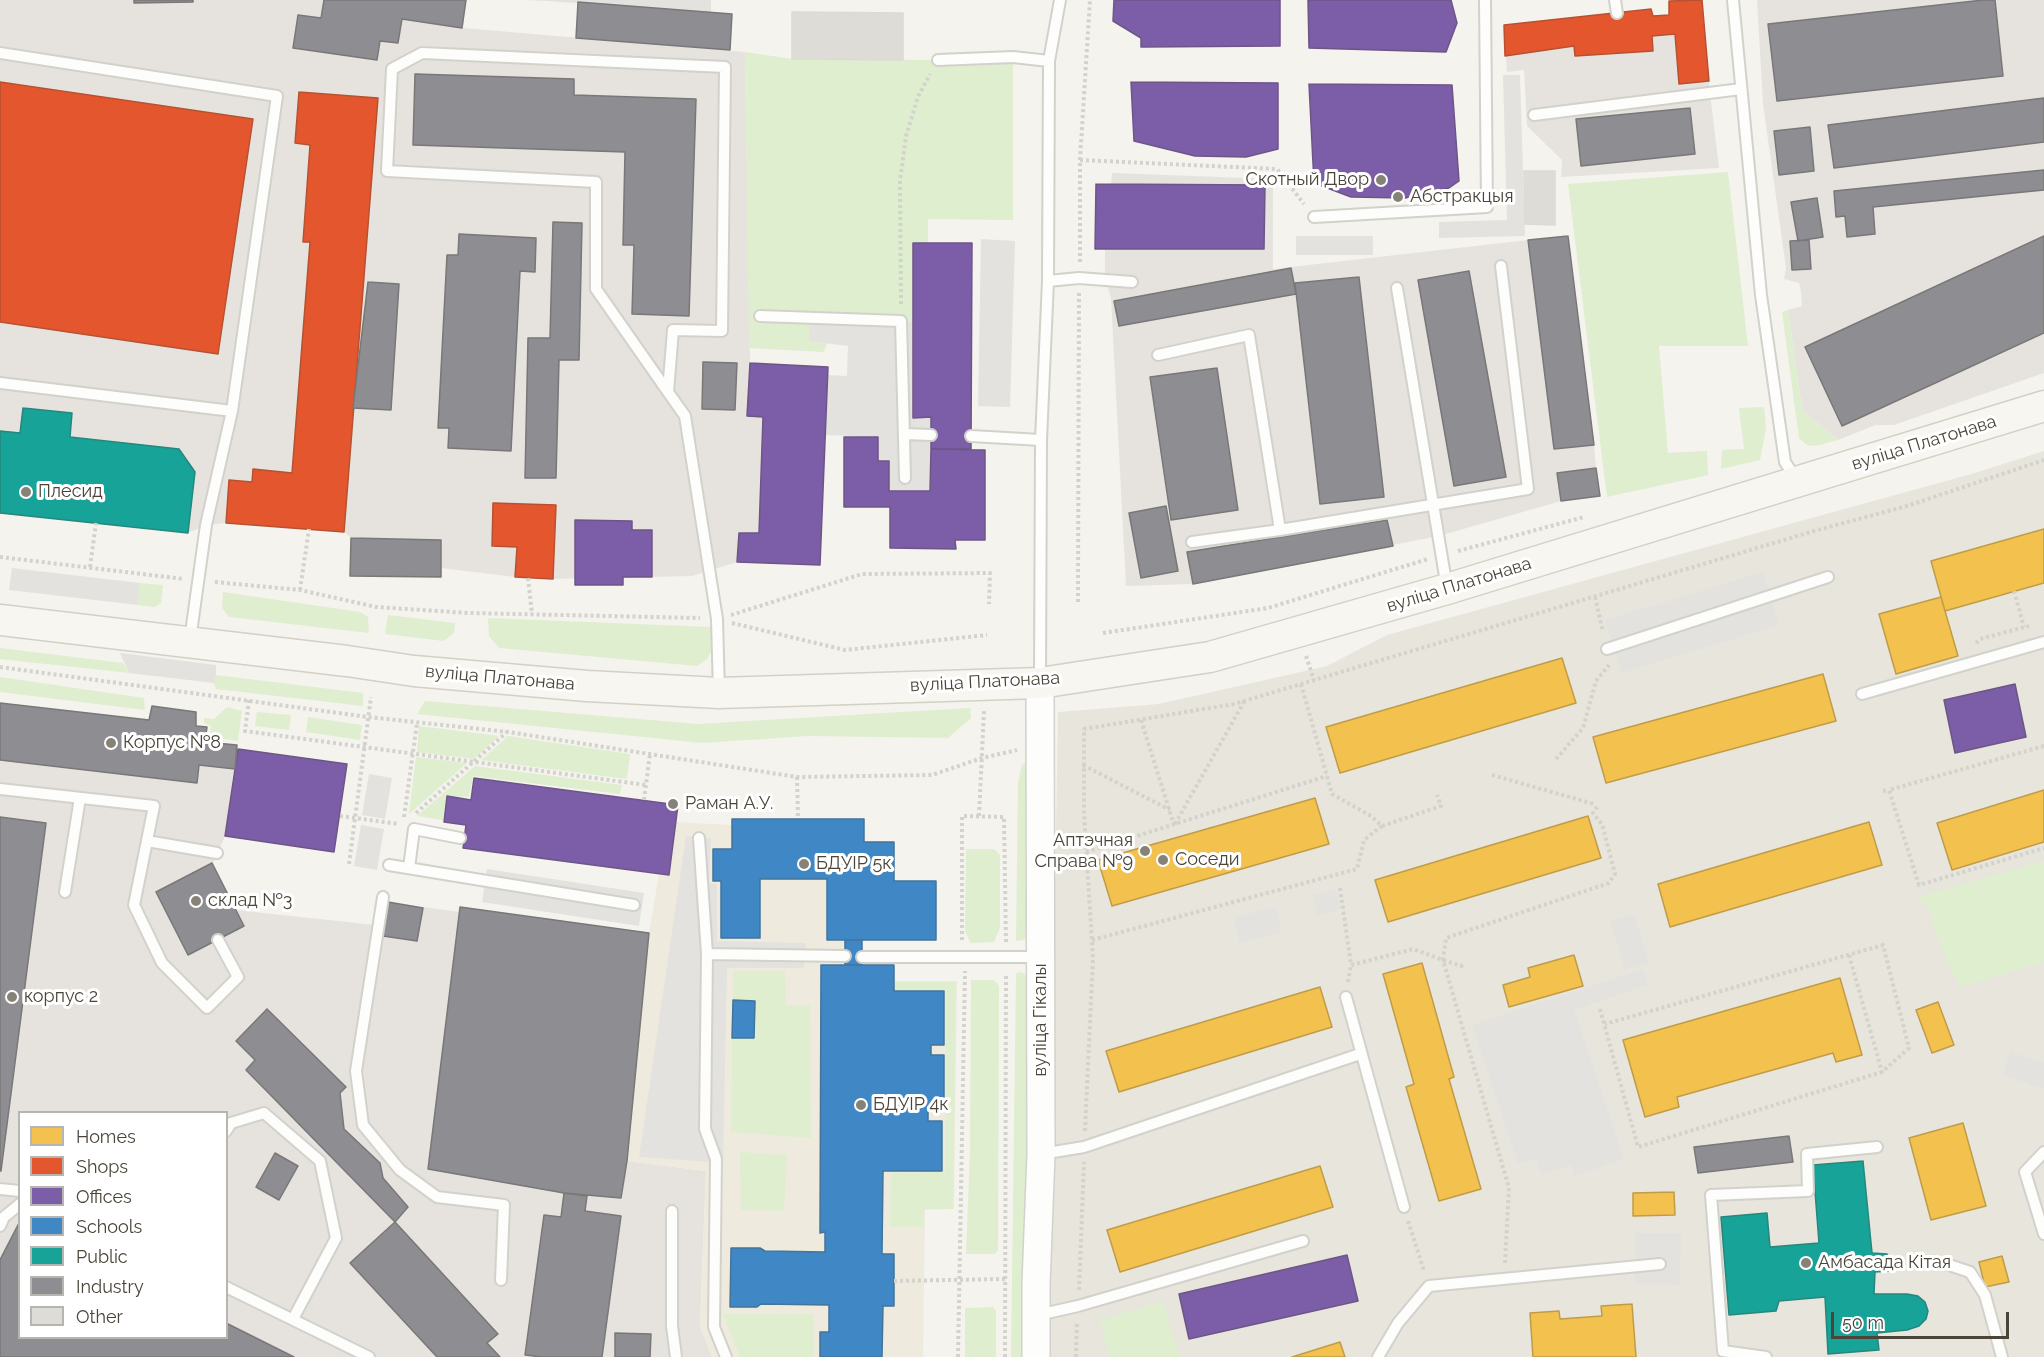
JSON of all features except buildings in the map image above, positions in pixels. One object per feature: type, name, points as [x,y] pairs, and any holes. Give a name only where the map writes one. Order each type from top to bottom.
[{"type":"main road","name":"вуліца Платонава","points":[[0,620],[464,677],[719,693],[1040,683],[1210,657],[1447,589],[2044,406]]},
{"type":"street","name":"вуліца Гікалы","points":[[1036,1357],[1041,1154],[1040,683]]},
{"type":"lane","points":[[1040,683],[1041,440],[1048,281],[1049,61],[1060,0]]},
{"type":"lane","points":[[1314,217],[1487,207],[1485,0]]},
{"type":"lane","points":[[1615,0],[1617,13]]},
{"type":"lane","points":[[1733,0],[1761,295],[1785,462],[1798,482]]},
{"type":"lane","points":[[668,392],[673,330],[722,332],[725,67],[422,52],[392,69],[387,171],[596,182],[596,290],[684,416],[717,619],[719,693]]},
{"type":"lane","points":[[0,53],[277,96],[231,411],[206,525],[189,644]]},
{"type":"lane","points":[[938,60],[1013,57],[1049,61]]},
{"type":"lane","points":[[1534,115],[1741,89]]},
{"type":"lane","points":[[1192,542],[1280,530],[1528,489],[1501,266]]},
{"type":"lane","points":[[1048,281],[1080,278],[1131,282]]},
{"type":"lane","points":[[1397,288],[1447,589]]},
{"type":"lane","points":[[760,316],[901,321],[905,478]]},
{"type":"lane","points":[[1158,355],[1249,334],[1280,530]]},
{"type":"lane","points":[[0,383],[231,411]]},
{"type":"lane","points":[[904,434],[931,435]]},
{"type":"lane","points":[[972,436],[1041,440]]},
{"type":"lane","points":[[1607,648],[1828,577]]},
{"type":"lane","points":[[1862,694],[2044,642]]},
{"type":"lane","points":[[0,789],[154,806],[134,905],[162,963],[207,1008],[238,977],[218,940]]},
{"type":"lane","points":[[65,892],[80,798]]},
{"type":"lane","points":[[408,868],[414,829],[460,838]]},
{"type":"lane","points":[[699,838],[707,954],[705,1129],[716,1158],[714,1327],[726,1357]]},
{"type":"lane","points":[[147,841],[217,853]]},
{"type":"lane","points":[[389,865],[634,905]]},
{"type":"lane","points":[[383,897],[356,1071],[363,1125],[400,1170],[437,1197],[504,1205],[501,1280]]},
{"type":"lane","points":[[707,954],[845,956]]},
{"type":"lane","points":[[862,957],[1042,957]]},
{"type":"lane","points":[[1346,997],[1404,1207]]},
{"type":"lane","points":[[1041,1154],[1084,1147],[1360,1054]]},
{"type":"lane","points":[[228,1128],[231,1123],[264,1113],[320,1161],[336,1238],[292,1319]]},
{"type":"lane","points":[[1766,1357],[1723,1351],[1711,1195],[1808,1191],[1807,1154],[1877,1147]]},
{"type":"lane","points":[[2044,1152],[2025,1172],[2044,1234]]},
{"type":"lane","points":[[0,1189],[18,1191]]},
{"type":"lane","points":[[0,1226],[4,1217],[18,1206]]},
{"type":"lane","points":[[672,1212],[672,1326],[676,1357]]},
{"type":"lane","points":[[1037,1315],[1078,1306],[1303,1240]]},
{"type":"lane","points":[[1378,1357],[1398,1323],[1429,1286],[1659,1264]]},
{"type":"lane","points":[[1952,1266],[1970,1272],[1985,1295],[2002,1357]]},
{"type":"lane","points":[[228,1288],[369,1357]]},
{"type":"path","points":[[1078,602],[1080,160],[1090,0]]},
{"type":"path","points":[[901,321],[902,170],[906,136],[918,97],[938,60]]},
{"type":"path","points":[[1080,160],[1277,169],[1314,217]]},
{"type":"path","points":[[1076,1357],[1093,958],[1086,852],[1084,729],[1245,700],[1814,531],[1907,506],[2044,460]]},
{"type":"path","points":[[1103,633],[1268,608],[1441,555],[1590,515]]},
{"type":"path","points":[[90,567],[96,523]]},
{"type":"path","points":[[300,590],[309,529]]},
{"type":"path","points":[[528,578],[532,614]]},
{"type":"path","points":[[2014,591],[2024,627]]},
{"type":"path","points":[[1556,759],[1583,728],[1596,681],[1611,663],[1595,597]]},
{"type":"path","points":[[717,619],[845,650],[987,635]]},
{"type":"path","points":[[0,667],[369,717],[508,732],[796,777],[932,775],[982,758],[1020,749]]},
{"type":"path","points":[[1300,684],[1332,794],[1371,816],[1382,826]]},
{"type":"path","points":[[350,864],[371,697]]},
{"type":"path","points":[[249,700],[245,731],[646,785]]},
{"type":"path","points":[[1174,825],[1245,700]]},
{"type":"path","points":[[979,816],[984,703]]},
{"type":"path","points":[[1141,720],[1174,825]]},
{"type":"path","points":[[403,825],[417,723]]},
{"type":"path","points":[[340,816],[403,825],[508,732]]},
{"type":"path","points":[[1883,791],[2044,746]]},
{"type":"path","points":[[644,800],[650,754]]},
{"type":"path","points":[[1083,765],[1170,810]]},
{"type":"path","points":[[1492,775],[1596,806],[1593,813],[1602,824],[1615,874],[1609,883],[1446,938],[1443,960],[1509,1188],[1506,1243]]},
{"type":"path","points":[[1086,852],[1327,776]]},
{"type":"path","points":[[796,777],[798,818]]},
{"type":"path","points":[[1889,790],[1919,885],[2044,848]]},
{"type":"path","points":[[1092,940],[1357,869],[1364,840],[1382,826],[1441,806],[1437,795]]},
{"type":"path","points":[[958,1357],[965,958],[961,932],[962,816],[979,816],[1004,817],[1005,1357]]},
{"type":"path","points":[[1120,842],[1124,852]]},
{"type":"path","points":[[1340,888],[1350,965],[1413,949],[1461,966],[1464,964]]},
{"type":"path","points":[[1600,1009],[1638,1147],[1882,1072],[1909,1048],[1883,945],[1605,1024]]},
{"type":"path","points":[[1849,956],[1882,1072]]},
{"type":"path","points":[[1404,1207],[1429,1286]]},
{"type":"path","points":[[894,1281],[1005,1279]]},
{"type":"shaded area","points":[[0,0],[466,0],[463,28],[745,52],[750,363],[828,367],[820,565],[737,562],[692,576],[553,579],[515,577],[441,568],[351,538],[344,532],[226,523],[206,525],[188,533],[0,513]]},
{"type":"shaded area","points":[[526,0],[711,0],[711,12],[546,1]]},
{"type":"shaded area","points":[[1702,0],[1719,168],[1561,177],[1562,160],[1527,126],[1524,70],[1507,72],[1504,25],[1651,9],[1653,16],[1669,15],[1669,1]]},
{"type":"shaded area","points":[[1757,0],[2044,0],[2044,373],[1894,425],[1876,425],[1838,440],[1802,410],[1788,310],[1802,306],[1801,292],[1799,283],[1784,279],[1786,268],[1763,104]],"holes":[[[1809,240],[1811,268],[1792,270],[1790,242]]]},
{"type":"shaded area","points":[[1503,75],[1520,75],[1525,236],[1439,238],[1439,222],[1507,220]]},
{"type":"shaded area","points":[[1112,173],[1273,179],[1273,269],[1528,240],[1554,449],[1594,445],[1596,468],[1557,473],[1561,501],[1439,536],[1193,584],[1126,586],[1111,298],[1105,279],[1105,249],[1095,249],[1096,184],[1111,184]]},
{"type":"shaded area","points":[[1296,236],[1373,236],[1373,255],[1296,255]]},
{"type":"shaded area","points":[[981,239],[1015,241],[1010,407],[978,406]]},
{"type":"shaded area","points":[[809,318],[913,322],[913,417],[931,417],[930,491],[889,491],[878,461],[878,437],[825,435],[828,375],[847,376],[848,346],[809,341]]},
{"type":"shaded area","points":[[2044,451],[2044,1357],[1047,1357],[1058,712],[1159,704],[1327,666],[1387,635],[1975,473]]},
{"type":"shaded area","points":[[12,568],[140,583],[138,605],[9,590]]},
{"type":"shaded area","points":[[1763,572],[1779,625],[1621,673],[1605,620]]},
{"type":"shaded area","points":[[120,653],[216,665],[214,683],[129,673]]},
{"type":"shaded area","points":[[0,703],[149,720],[152,706],[196,712],[196,726],[207,727],[206,741],[237,745],[225,836],[213,863],[236,910],[384,926],[388,902],[459,912],[460,907],[649,933],[627,1161],[706,1171],[700,1326],[712,1357],[0,1357]]},
{"type":"shaded area","points":[[369,774],[392,778],[385,819],[362,815]]},
{"type":"shaded area","points":[[732,819],[864,819],[864,842],[894,842],[894,881],[936,881],[936,940],[862,940],[862,965],[894,965],[894,981],[957,981],[954,1209],[925,1210],[923,1357],[712,1357],[700,1326],[706,1171],[627,1161],[649,933],[659,874],[670,875],[676,822],[731,825]]},
{"type":"shaded area","points":[[361,825],[384,829],[377,870],[354,866]]},
{"type":"shaded area","points":[[686,836],[711,838],[709,883],[717,884],[717,941],[806,943],[804,968],[727,968],[723,1163],[639,1157]]},
{"type":"shaded area","points":[[487,869],[644,893],[639,926],[482,902]]},
{"type":"shaded area","points":[[1336,889],[1340,909],[1317,916],[1313,895]]},
{"type":"shaded area","points":[[1276,906],[1281,932],[1240,943],[1234,918]]},
{"type":"shaded area","points":[[1634,914],[1649,963],[1625,970],[1610,921]]},
{"type":"shaded area","points":[[1643,969],[1648,985],[1574,1010],[1624,1159],[1575,1176],[1571,1165],[1542,1175],[1536,1158],[1518,1164],[1472,1025]]},
{"type":"shaded area","points":[[2010,1052],[2044,1063],[2044,1089],[2003,1075]]},
{"type":"shaded area","points":[[1635,1233],[1681,1233],[1680,1285],[1635,1284]]},
{"type":"green space","points":[[745,52],[792,59],[938,60],[1013,57],[1013,220],[928,219],[928,243],[913,322],[809,318],[809,341],[827,343],[824,352],[749,348]]},
{"type":"green space","points":[[1728,172],[1748,346],[1659,346],[1668,453],[1707,451],[1708,475],[1607,497],[1568,184]]},
{"type":"green space","points":[[1788,310],[1802,410],[1838,440],[1808,446],[1799,438],[1782,312]]},
{"type":"green space","points":[[1764,407],[1766,428],[1760,460],[1721,469],[1722,450],[1744,449],[1739,408]]},
{"type":"green space","points":[[140,583],[163,585],[161,603],[155,607],[138,605]]},
{"type":"green space","points":[[223,592],[360,612],[368,617],[369,633],[229,617],[222,608]]},
{"type":"green space","points":[[388,615],[455,623],[454,633],[444,641],[385,634]]},
{"type":"green space","points":[[488,618],[711,627],[713,648],[707,659],[697,666],[499,648],[489,636]]},
{"type":"green space","points":[[0,648],[123,663],[129,673],[0,659]]},
{"type":"green space","points":[[216,675],[363,693],[363,706],[216,689],[214,683]]},
{"type":"green space","points":[[0,677],[144,698],[145,710],[0,692]]},
{"type":"green space","points":[[425,701],[698,724],[970,708],[971,718],[948,738],[808,736],[702,743],[417,714]]},
{"type":"green space","points":[[227,707],[242,711],[238,741],[209,737],[211,726],[204,723],[204,718],[214,719]]},
{"type":"green space","points":[[257,712],[291,715],[289,730],[255,726]]},
{"type":"green space","points":[[308,717],[362,725],[360,740],[306,732]]},
{"type":"green space","points":[[419,726],[499,736],[474,759],[417,752]]},
{"type":"green space","points":[[508,736],[630,754],[627,779],[481,760]]},
{"type":"green space","points":[[416,757],[467,763],[409,814]]},
{"type":"green space","points":[[1030,759],[1028,935],[1024,940],[1016,941],[1018,782],[1022,765]]},
{"type":"green space","points":[[475,766],[622,785],[620,794],[473,776],[469,797],[446,796],[443,820],[417,816]]},
{"type":"green space","points":[[966,849],[994,849],[1000,855],[1000,928],[994,942],[971,943],[965,932]]},
{"type":"green space","points":[[2044,861],[2044,962],[1960,987],[1935,933],[1931,912],[1918,897]]},
{"type":"green space","points":[[733,971],[785,971],[786,1005],[810,1005],[811,1138],[731,1132],[732,1038],[754,1038],[755,1001],[733,1000]]},
{"type":"green space","points":[[1022,972],[1028,978],[1024,1357],[1011,1357],[1016,973]]},
{"type":"green space","points":[[971,980],[994,980],[999,986],[998,1250],[995,1254],[966,1254],[970,1149]]},
{"type":"green space","points":[[895,982],[956,982],[953,1209],[924,1209],[924,1227],[890,1227],[891,1173],[945,1172],[946,990],[895,990]]},
{"type":"green space","points":[[740,1152],[787,1155],[784,1211],[741,1210]]},
{"type":"green space","points":[[1163,1302],[1179,1357],[1110,1357],[1100,1320]]},
{"type":"green space","points":[[993,1307],[996,1311],[996,1357],[965,1357],[965,1308]]},
{"type":"green space","points":[[723,1314],[814,1314],[814,1357],[740,1357]]},
{"type":"place","name":"Скотный Двор","points":[[1381,180]]},
{"type":"place","name":"Абстракцыя","points":[[1398,197]]},
{"type":"place","name":"Плесид","points":[[26,492]]},
{"type":"place","name":"Корпус №8","points":[[111,743]]},
{"type":"place","name":"Раман А.У.","points":[[673,804]]},
{"type":"place","name":"Аптэчная Справа №9","points":[[1145,851]]},
{"type":"place","name":"Соседи","points":[[1163,860]]},
{"type":"place","name":"БДУІР 5к","points":[[804,864]]},
{"type":"place","name":"склад №3","points":[[196,901]]},
{"type":"place","name":"корпус 2","points":[[12,997]]},
{"type":"place","name":"БДУІР 4к","points":[[861,1105]]},
{"type":"place","name":"Амбасада Кітая","points":[[1806,1263]]}]
